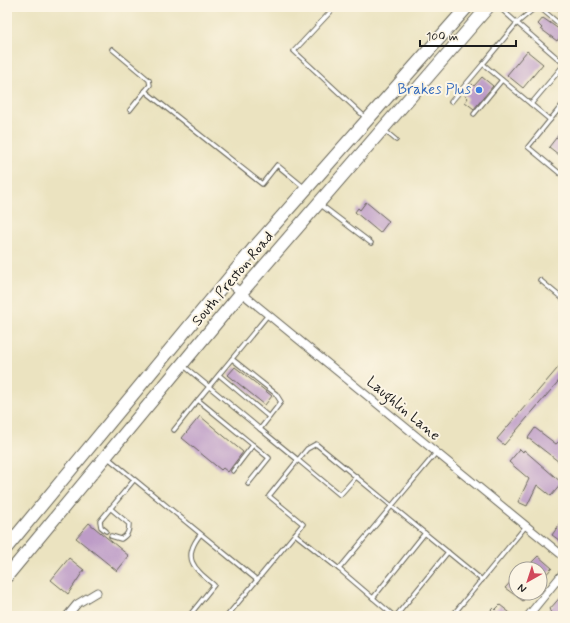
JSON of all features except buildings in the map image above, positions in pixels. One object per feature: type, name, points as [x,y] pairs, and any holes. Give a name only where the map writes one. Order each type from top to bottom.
[{"type":"main road","name":"South Preston Road","points":[[7,547],[227,281],[467,7]]},
{"type":"main road","name":"South Preston Road","points":[[7,576],[241,293],[488,7]]},
{"type":"street","name":"Laughlin Lane","points":[[227,281],[563,556]]},
{"type":"street","points":[[528,616],[563,573]]},
{"type":"street","points":[[67,616],[77,604],[97,592]]},
{"type":"lane","points":[[335,7],[294,52],[368,119]]},
{"type":"lane","points":[[499,7],[563,64],[531,104]]},
{"type":"lane","points":[[451,102],[517,24],[536,7]]},
{"type":"lane","points":[[539,7],[563,27]]},
{"type":"lane","points":[[558,7],[563,11]]},
{"type":"lane","points":[[112,49],[149,80],[150,85],[130,110]]},
{"type":"lane","points":[[482,64],[550,120]]},
{"type":"lane","points":[[474,114],[502,80]]},
{"type":"lane","points":[[145,91],[262,184],[277,165],[306,189]]},
{"type":"lane","points":[[563,104],[528,147],[563,176]]},
{"type":"lane","points":[[383,128],[396,140]]},
{"type":"lane","points":[[318,203],[371,243]]},
{"type":"lane","points":[[540,280],[563,299]]},
{"type":"lane","points":[[174,430],[268,314]]},
{"type":"lane","points":[[232,359],[279,397],[281,402],[260,429]]},
{"type":"lane","points":[[182,364],[340,495],[356,477]]},
{"type":"lane","points":[[219,375],[269,417]]},
{"type":"lane","points":[[198,400],[269,458],[248,484]]},
{"type":"lane","points":[[227,616],[303,524],[269,496],[307,449],[316,444],[482,580]]},
{"type":"lane","points":[[233,471],[254,445]]},
{"type":"lane","points":[[339,569],[436,453]]},
{"type":"lane","points":[[106,457],[257,580]]},
{"type":"lane","points":[[106,531],[101,528],[100,521],[134,480]]},
{"type":"lane","points":[[110,508],[129,524],[129,530],[126,536],[121,539],[112,536]]},
{"type":"lane","points":[[452,616],[526,526]]},
{"type":"lane","points":[[373,598],[425,533]]},
{"type":"lane","points":[[295,534],[395,616],[448,552]]},
{"type":"lane","points":[[189,616],[214,585],[192,564],[192,546],[200,535]]},
{"type":"place","name":"Brakes Plus","points":[[479,90]]}]
